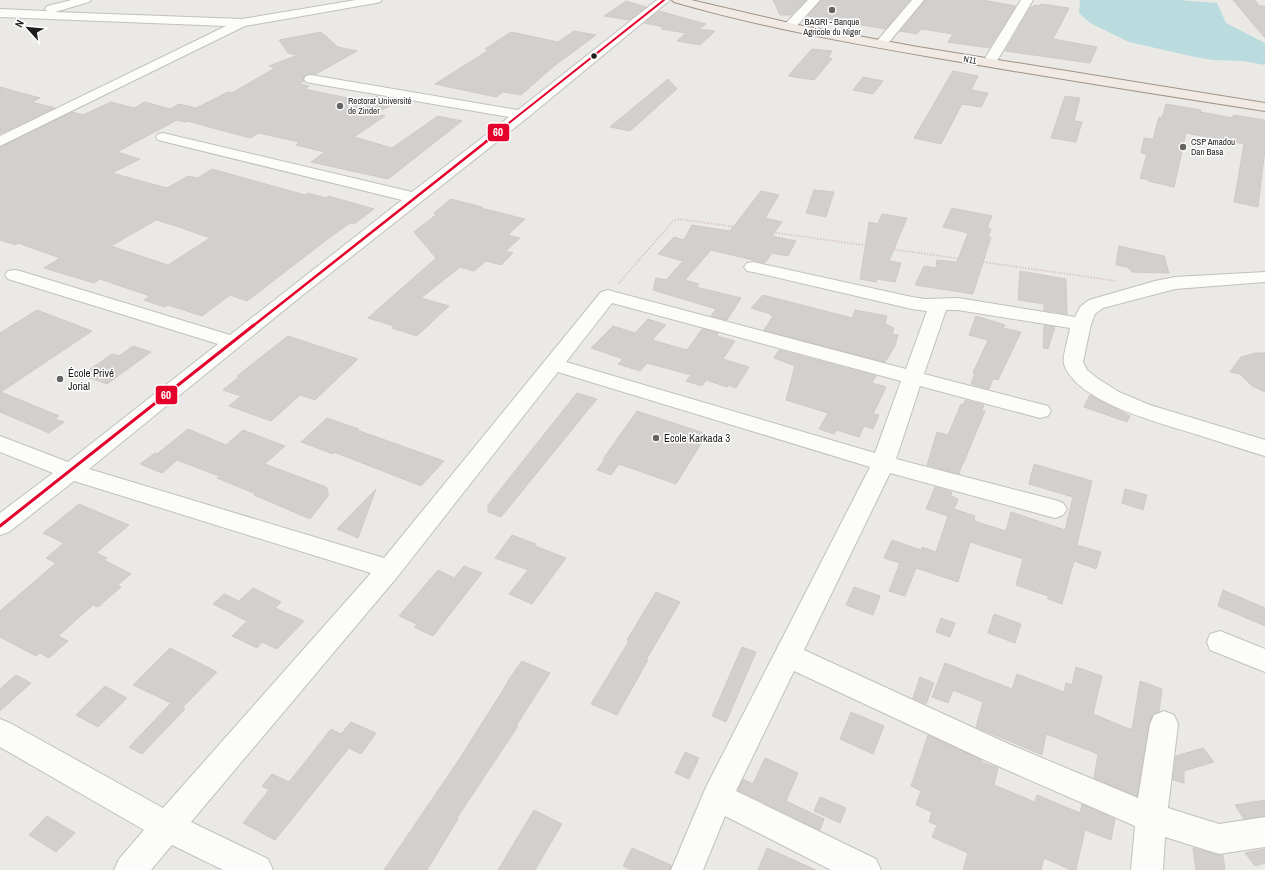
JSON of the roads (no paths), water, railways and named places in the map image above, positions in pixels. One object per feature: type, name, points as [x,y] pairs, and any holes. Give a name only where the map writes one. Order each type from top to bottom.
[{"type":"main road","name":"N11","points":[[678,0],[743,17],[881,44],[989,63],[1265,107]]},
{"type":"street","points":[[0,22],[85,0]]},
{"type":"street","points":[[0,13],[242,23],[376,0]]},
{"type":"street","points":[[0,526],[72,472],[233,342],[522,115],[664,0]]},
{"type":"street","points":[[790,26],[814,0]]},
{"type":"street","points":[[881,44],[918,0]]},
{"type":"street","points":[[989,63],[1027,0]]},
{"type":"street","points":[[0,142],[242,23]]},
{"type":"street","points":[[311,78],[522,115]]},
{"type":"street","points":[[163,137],[415,198]]},
{"type":"street","points":[[753,267],[912,303],[938,305],[958,304],[1081,324]]},
{"type":"street","points":[[14,274],[233,342]]},
{"type":"street","points":[[1265,277],[1175,283],[1155,287],[1096,304],[1087,311],[1081,324],[1073,362],[1078,373],[1090,383],[1112,397],[1142,410],[1265,448]]},
{"type":"street","points":[[130,870],[389,569],[608,296],[1040,411]]},
{"type":"street","points":[[687,870],[717,797],[883,463],[938,305]]},
{"type":"street","points":[[552,364],[883,463],[1055,509]]},
{"type":"street","points":[[0,442],[72,472],[389,569]]},
{"type":"street","points":[[1220,642],[1265,661]]},
{"type":"street","points":[[787,655],[1001,754],[1151,818],[1219,839],[1265,832]]},
{"type":"street","points":[[1147,870],[1151,818],[1164,724]]},
{"type":"street","points":[[0,732],[168,827],[257,870]]},
{"type":"street","points":[[717,797],[865,870]]},
{"type":"water","points":[[1080,0],[1179,0],[1217,3],[1226,23],[1265,43],[1265,65],[1243,61],[1213,60],[1195,57],[1129,42],[1090,23],[1079,13]]},
{"type":"place","name":"BAGRI - Banque Agricole du Niger","points":[[832,10]]},
{"type":"place","name":"Rectorat Université de Zinder","points":[[340,106]]},
{"type":"place","name":"CSP Amadou Dan Basa","points":[[1183,147]]},
{"type":"place","name":"École Privé Jorial","points":[[60,379]]},
{"type":"place","name":"Ecole Karkada 3","points":[[656,438]]}]
